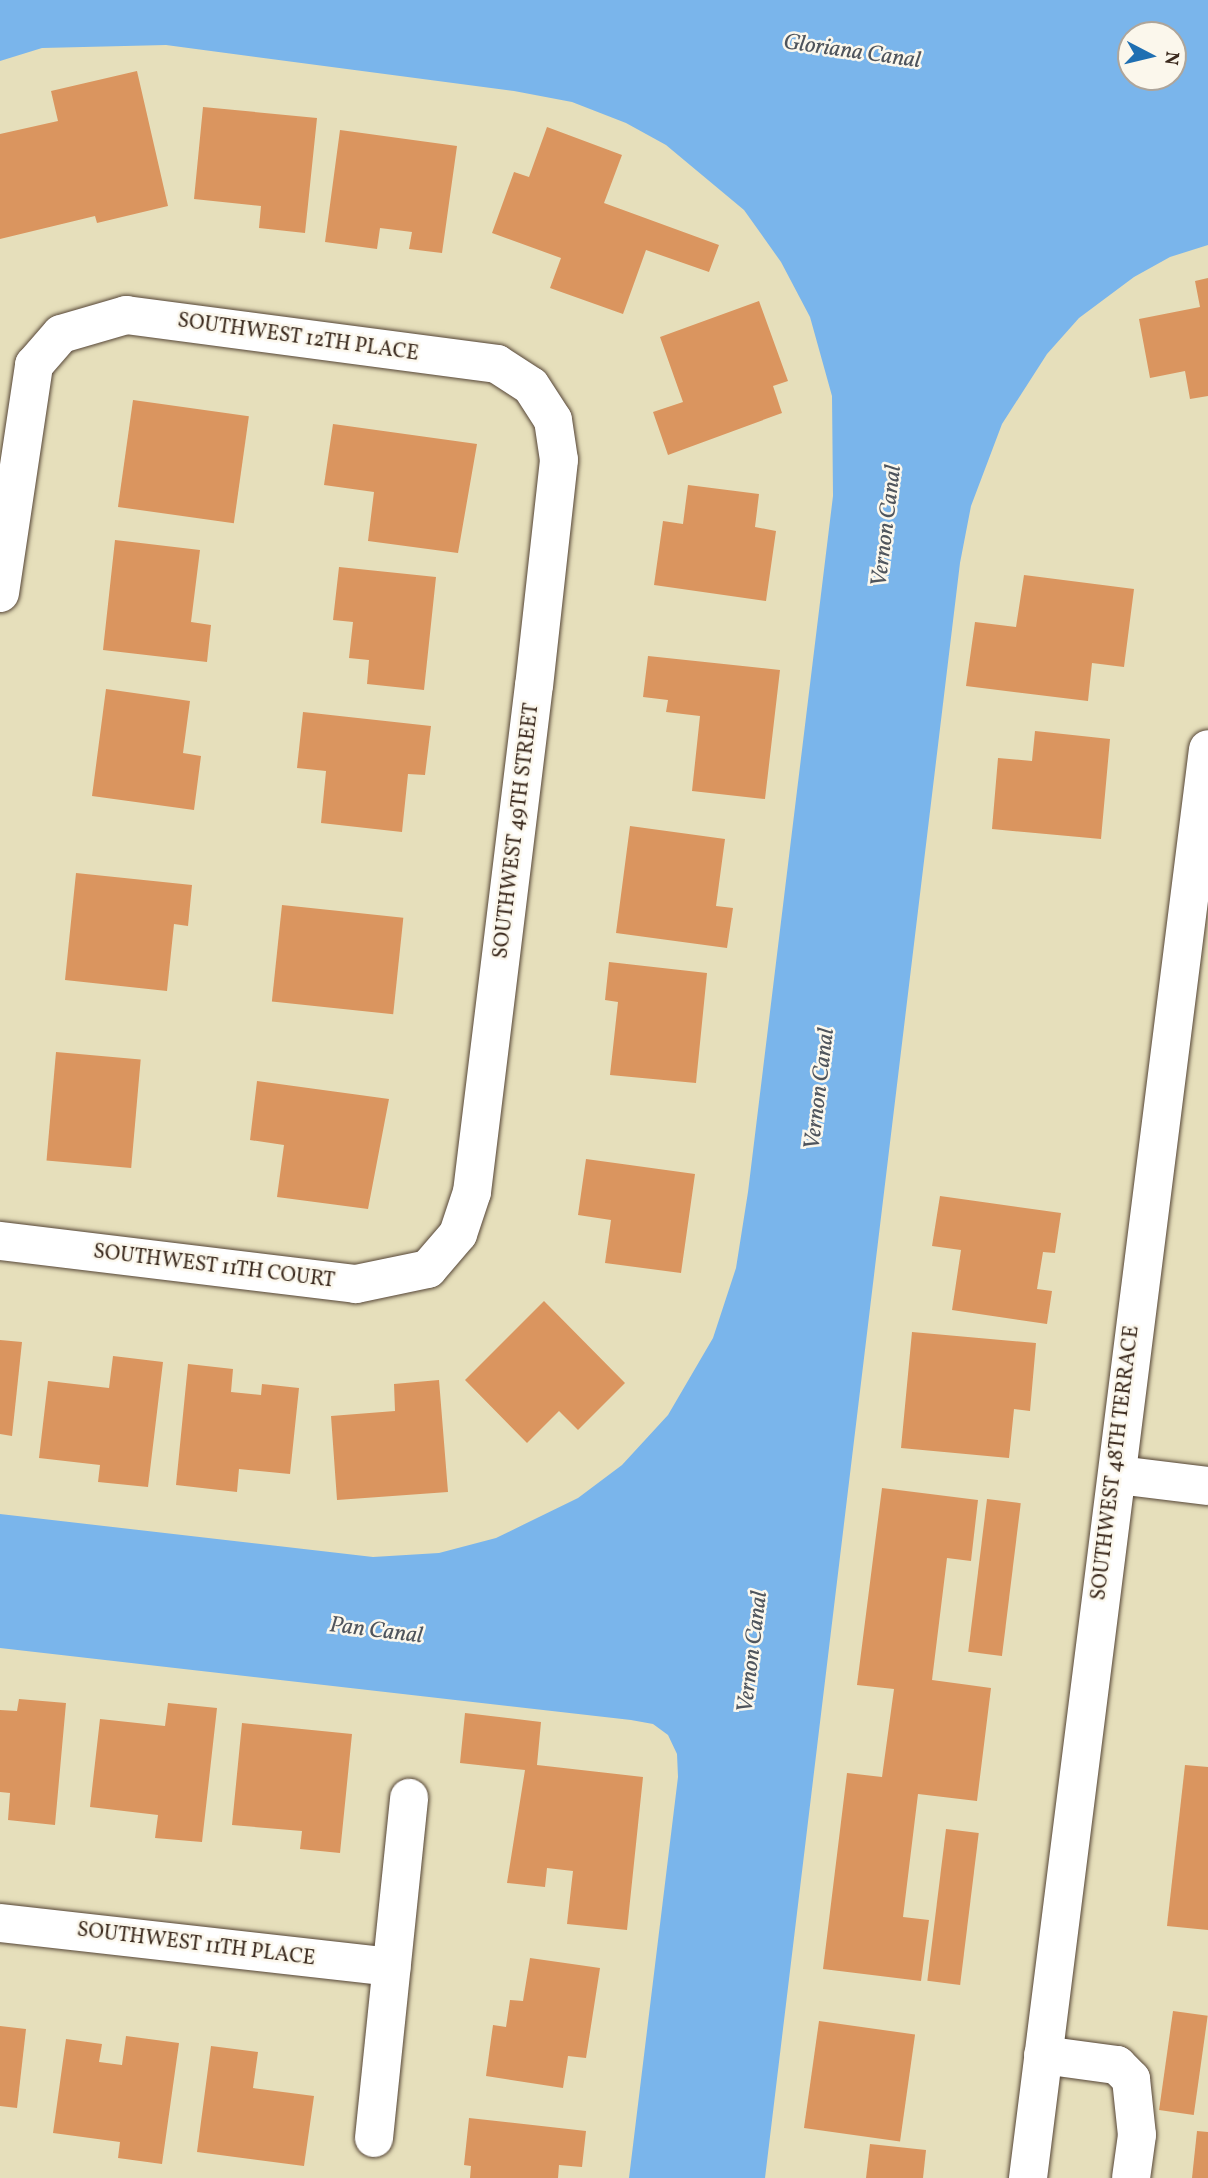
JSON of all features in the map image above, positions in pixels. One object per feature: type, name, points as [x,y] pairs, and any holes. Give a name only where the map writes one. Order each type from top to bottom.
[{"type":"street","name":"SOUTHWEST 12TH PLACE","points":[[0,593],[34,365],[61,334],[126,315],[497,364],[531,386]]},
{"type":"street","name":"SOUTHWEST 49TH STREET","points":[[428,1269],[457,1234],[472,1192],[534,685],[559,460],[553,420],[531,386]]},
{"type":"street","name":"SOUTHWEST 48TH TERRACE","points":[[1028,2178],[1208,749]]},
{"type":"street","name":"SOUTHWEST 11TH COURT","points":[[0,1241],[356,1284],[428,1269]]},
{"type":"street","points":[[1118,1475],[1208,1486]]},
{"type":"street","points":[[374,2138],[409,1798]]},
{"type":"street","name":"SOUTHWEST 11TH PLACE","points":[[0,1923],[391,1968]]},
{"type":"street","points":[[1043,2056],[1117,2065],[1131,2079],[1137,2135],[1131,2178]]},
{"type":"water","points":[[0,0],[1208,0],[1208,245],[1170,257],[1134,277],[1079,318],[1047,354],[1002,424],[971,506],[960,563],[765,2178],[629,2178],[678,1777],[677,1754],[668,1735],[653,1724],[631,1720],[0,1648],[0,1514],[373,1557],[439,1553],[496,1538],[578,1498],[622,1465],[668,1415],[713,1338],[736,1268],[748,1192],[833,496],[832,396],[810,317],[781,262],[744,210],[666,145],[626,123],[572,102],[514,91],[166,45],[42,48],[0,61]]},
{"type":"building","points":[[137,71],[168,206],[97,223],[95,216],[0,239],[0,134],[58,121],[51,91]]},
{"type":"building","points":[[203,107],[317,118],[305,233],[259,228],[261,206],[194,199]]},
{"type":"building","points":[[547,127],[622,155],[604,203],[719,245],[709,272],[646,250],[623,314],[550,288],[561,258],[492,233],[514,172],[529,177]]},
{"type":"building","points":[[340,130],[457,146],[442,253],[409,249],[412,232],[380,228],[377,249],[325,242]]},
{"type":"building","points":[[1208,278],[1208,396],[1190,399],[1185,371],[1150,378],[1139,319],[1200,307],[1195,281]]},
{"type":"building","points":[[759,301],[788,381],[773,386],[782,413],[668,455],[653,412],[683,402],[660,337]]},
{"type":"building","points":[[133,400],[249,416],[234,523],[118,507]]},
{"type":"building","points":[[333,424],[477,444],[458,553],[368,541],[374,492],[324,485]]},
{"type":"building","points":[[688,485],[759,494],[755,527],[776,531],[766,601],[654,585],[663,521],[683,524]]},
{"type":"building","points":[[115,540],[200,550],[191,622],[211,625],[207,662],[103,650]]},
{"type":"building","points":[[339,567],[436,577],[424,690],[367,684],[369,660],[349,658],[353,622],[333,620]]},
{"type":"building","points":[[1024,575],[1134,589],[1124,667],[1092,663],[1088,701],[966,686],[975,622],[1016,627]]},
{"type":"building","points":[[648,656],[780,670],[765,799],[692,791],[700,716],[666,712],[668,700],[643,697]]},
{"type":"building","points":[[106,689],[190,701],[183,753],[201,756],[194,810],[92,796]]},
{"type":"building","points":[[303,712],[431,726],[425,775],[408,774],[402,832],[321,823],[326,771],[297,768]]},
{"type":"building","points":[[1035,731],[1110,739],[1101,839],[992,829],[998,758],[1032,761]]},
{"type":"building","points":[[630,826],[725,839],[716,906],[733,908],[727,948],[616,933]]},
{"type":"building","points":[[76,873],[192,885],[188,926],[174,924],[167,991],[65,980]]},
{"type":"building","points":[[282,905],[403,918],[393,1014],[272,1001]]},
{"type":"building","points":[[609,962],[707,973],[696,1083],[610,1075],[618,1002],[605,1000]]},
{"type":"building","points":[[56,1052],[141,1059],[131,1168],[47,1161]]},
{"type":"building","points":[[257,1081],[389,1099],[368,1209],[277,1197],[284,1145],[250,1140]]},
{"type":"building","points":[[586,1159],[695,1174],[681,1273],[605,1263],[611,1220],[578,1215]]},
{"type":"building","points":[[940,1196],[1061,1213],[1055,1253],[1043,1252],[1037,1289],[1052,1291],[1047,1324],[952,1310],[961,1250],[932,1246]]},
{"type":"building","points":[[544,1301],[625,1383],[578,1430],[559,1411],[527,1443],[465,1380]]},
{"type":"building","points":[[912,1332],[1036,1343],[1030,1411],[1014,1409],[1009,1458],[901,1448]]},
{"type":"building","points":[[0,1340],[22,1342],[12,1436],[0,1434]]},
{"type":"building","points":[[113,1356],[163,1362],[148,1487],[98,1482],[100,1465],[39,1458],[48,1381],[109,1388]]},
{"type":"building","points":[[188,1364],[233,1369],[231,1392],[261,1395],[262,1384],[299,1388],[290,1474],[239,1469],[237,1492],[176,1485]]},
{"type":"building","points":[[439,1380],[448,1492],[337,1500],[331,1416],[395,1411],[394,1384]]},
{"type":"building","points":[[882,1488],[978,1500],[971,1561],[947,1558],[932,1680],[991,1688],[977,1801],[918,1794],[903,1917],[929,1920],[921,1981],[823,1969],[847,1773],[882,1777],[894,1689],[857,1685]]},
{"type":"building","points":[[987,1499],[1021,1503],[1002,1656],[968,1652]]},
{"type":"building","points":[[19,1699],[66,1703],[55,1825],[8,1820],[10,1793],[0,1792],[0,1710],[17,1711]]},
{"type":"building","points":[[168,1703],[217,1708],[202,1842],[155,1838],[158,1815],[90,1807],[100,1719],[165,1726]]},
{"type":"building","points":[[465,1713],[541,1722],[537,1765],[643,1777],[627,1930],[567,1924],[573,1871],[547,1868],[545,1887],[507,1883],[525,1770],[460,1763]]},
{"type":"building","points":[[242,1723],[352,1734],[340,1853],[300,1849],[302,1831],[232,1825]]},
{"type":"building","points":[[1185,1765],[1208,1767],[1208,1930],[1167,1926]]},
{"type":"building","points":[[946,1829],[979,1833],[960,1985],[927,1981]]},
{"type":"building","points":[[530,1958],[600,1968],[586,2058],[568,2056],[563,2088],[486,2076],[493,2025],[506,2027],[510,2000],[523,2001]]},
{"type":"building","points":[[1173,2011],[1208,2016],[1194,2115],[1159,2110]]},
{"type":"building","points":[[819,2021],[915,2034],[900,2141],[804,2128]]},
{"type":"building","points":[[0,2026],[26,2029],[17,2108],[0,2106]]},
{"type":"building","points":[[126,2036],[179,2043],[162,2164],[118,2158],[120,2142],[53,2133],[66,2039],[102,2044],[99,2062],[122,2065]]},
{"type":"building","points":[[211,2046],[258,2052],[253,2088],[314,2096],[304,2166],[197,2152]]},
{"type":"building","points":[[469,2118],[586,2131],[582,2167],[559,2165],[558,2178],[470,2178],[471,2166],[464,2165]]},
{"type":"building","points":[[1197,2131],[1208,2132],[1208,2178],[1192,2178]]},
{"type":"building","points":[[870,2144],[926,2150],[923,2178],[866,2178]]},
{"type":"water label","name":"Gloriana Canal","points":[[852,52]]},
{"type":"water label","name":"Vernon Canal","points":[[887,526]]},
{"type":"water label","name":"Vernon Canal","points":[[820,1089]]},
{"type":"water label","name":"Pan Canal","points":[[376,1631]]},
{"type":"water label","name":"Vernon Canal","points":[[753,1652]]}]
